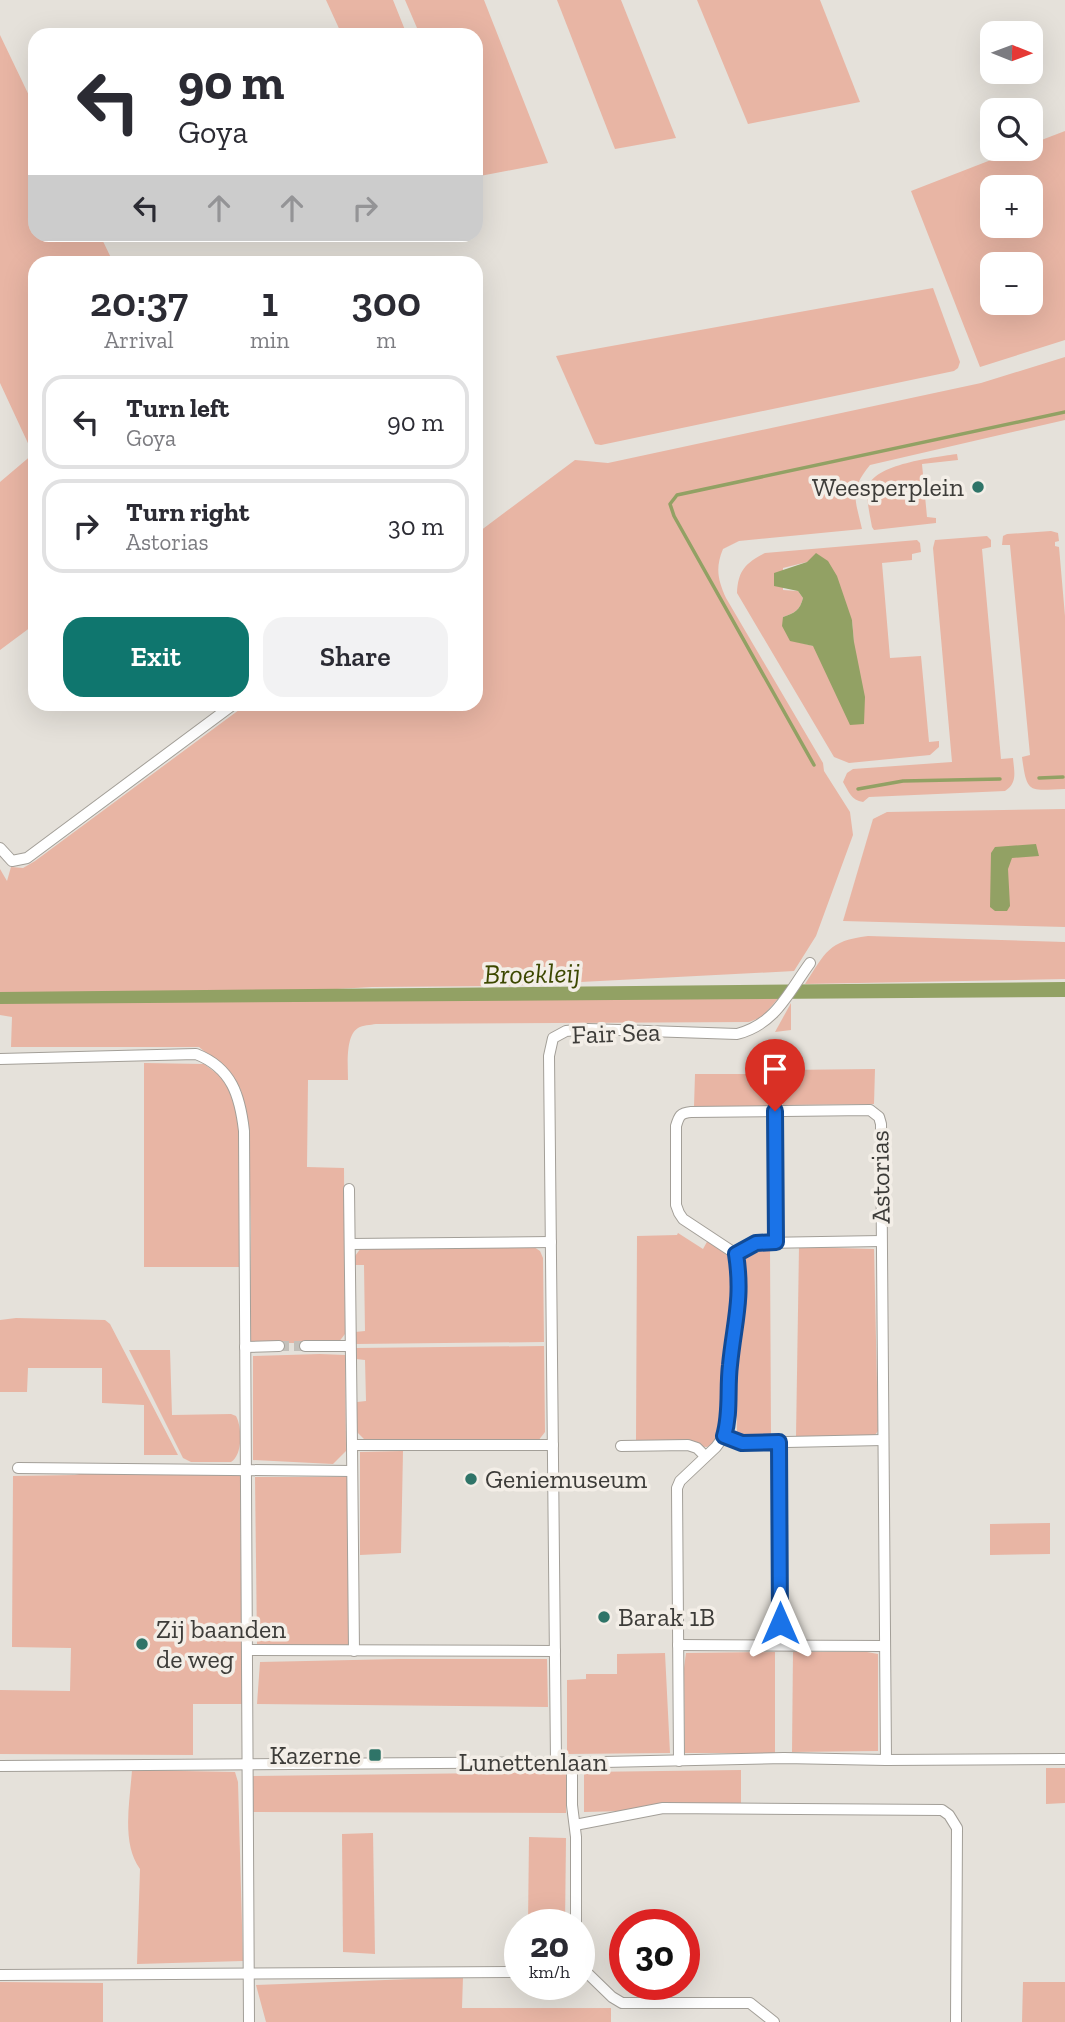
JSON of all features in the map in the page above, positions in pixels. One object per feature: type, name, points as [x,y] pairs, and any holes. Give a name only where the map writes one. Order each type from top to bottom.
[{"type":"street","points":[[0,848],[12,861],[27,859],[225,711]]},
{"type":"street","name":"Fair Sea","points":[[551,1242],[549,1056],[553,1038],[566,1031],[588,1029],[737,1034],[761,1025],[779,1007],[810,963]]},
{"type":"street","points":[[0,1059],[196,1054],[221,1069],[237,1092],[244,1131],[249,2022]]},
{"type":"street","name":"Astorias","points":[[736,1254],[682,1219],[676,1206],[678,1116],[683,1112],[870,1110],[879,1117],[886,1760]]},
{"type":"street","points":[[775,1111],[776,1242]]},
{"type":"street","points":[[349,1189],[354,1651]]},
{"type":"street","points":[[679,1761],[677,1488],[680,1480],[724,1436],[729,1419],[730,1362],[740,1300],[736,1254],[756,1243],[881,1241]]},
{"type":"street","points":[[350,1244],[551,1242],[556,1762]]},
{"type":"street","points":[[245,1347],[279,1346]]},
{"type":"street","points":[[305,1346],[350,1346]]},
{"type":"street","points":[[724,1436],[742,1443],[883,1440]]},
{"type":"street","points":[[779,1442],[780,1645]]},
{"type":"street","points":[[352,1446],[553,1445]]},
{"type":"street","points":[[621,1446],[688,1445],[697,1448],[705,1456]]},
{"type":"street","points":[[18,1468],[352,1471]]},
{"type":"street","points":[[678,1645],[884,1646]]},
{"type":"street","points":[[247,1650],[555,1651]]},
{"type":"street","name":"Lunettenlaan","points":[[0,1766],[784,1758],[1065,1759]]},
{"type":"street","points":[[572,1762],[576,1909]]},
{"type":"street","points":[[575,1825],[663,1808],[942,1810],[949,1815],[957,1828],[956,2022]]},
{"type":"street","points":[[0,1975],[504,1972]]},
{"type":"street","points":[[595,1981],[611,1997],[622,2003],[750,2003],[774,2022]]},
{"type":"shaded area","points":[[326,0],[393,0],[404,28],[339,28]]},
{"type":"shaded area","points":[[405,0],[484,0],[548,163],[483,175],[483,28],[417,28]]},
{"type":"shaded area","points":[[557,0],[621,0],[676,138],[615,149]]},
{"type":"shaded area","points":[[697,0],[820,0],[860,102],[748,124]]},
{"type":"shaded area","points":[[0,35],[28,93],[28,242],[103,242],[110,256],[28,256],[28,443],[0,383]]},
{"type":"shaded area","points":[[1065,131],[1065,340],[980,367],[911,191],[988,161],[1043,161],[1043,139]]},
{"type":"shaded area","points":[[933,288],[960,362],[954,371],[601,445],[595,444],[556,356]]},
{"type":"shaded area","points":[[1065,357],[1065,420],[870,465],[856,489],[857,510],[862,529],[739,541],[723,549],[718,574],[726,598],[850,812],[853,835],[816,936],[794,971],[501,986],[372,987],[212,996],[783,993],[762,1017],[749,1022],[376,1024],[358,1028],[349,1044],[348,1080],[308,1080],[307,1167],[344,1168],[345,1334],[338,1343],[250,1343],[248,1128],[241,1090],[230,1072],[199,1047],[11,1047],[12,1017],[0,1015],[0,869],[7,881],[11,867],[23,868],[35,861],[238,711],[483,711],[483,529],[575,460],[608,463],[981,383]]},
{"type":"shaded area","points":[[957,454],[958,460],[922,464],[927,517],[936,518],[936,523],[874,530],[868,497],[872,480],[893,467],[906,463]]},
{"type":"shaded area","points":[[28,458],[28,629],[0,650],[0,482]]},
{"type":"shaded area","points":[[1051,531],[1058,533],[1059,541],[1055,542],[1055,546],[1059,547],[1065,616],[1065,789],[1044,790],[1032,788],[1028,784],[1024,769],[1022,757],[1030,755],[1010,545],[1002,545],[1003,536],[1007,534]]},
{"type":"shaded area","points":[[987,536],[991,540],[991,547],[982,549],[1001,759],[1013,758],[1012,784],[1005,791],[869,797],[863,802],[856,799],[843,782],[847,773],[853,769],[952,762],[933,548],[935,540]]},
{"type":"shaded area","points":[[917,540],[920,543],[921,552],[912,554],[912,560],[882,563],[890,658],[921,656],[929,742],[939,741],[939,747],[930,755],[849,763],[834,757],[737,593],[739,578],[744,568],[765,553]],"holes":[[[807,562],[852,620],[854,642],[813,646],[790,640],[783,617],[796,610],[803,598],[798,591],[783,590],[783,568]]]},
{"type":"shaded area","points":[[816,553],[828,561],[837,576],[852,620],[865,697],[864,724],[850,725],[813,646],[790,641],[782,626],[783,617],[796,610],[803,598],[798,591],[774,586],[774,573],[807,562]]},
{"type":"shaded area","points":[[1065,809],[1065,927],[843,921],[873,819],[887,812]]},
{"type":"shaded area","points":[[1036,844],[1039,856],[1012,858],[1008,869],[1010,906],[1007,911],[995,911],[990,907],[991,853],[995,847]]},
{"type":"shaded area","points":[[868,936],[1065,942],[1065,979],[805,984],[829,950],[844,941]]},
{"type":"shaded area","points":[[1065,982],[1065,997],[0,1004],[0,992]]},
{"type":"shaded area","points":[[791,1003],[791,1030],[775,1032]]},
{"type":"shaded area","points":[[144,1063],[204,1064],[220,1076],[232,1093],[238,1114],[240,1138],[240,1267],[144,1267]]},
{"type":"shaded area","points":[[875,1069],[874,1104],[783,1105],[783,1070]]},
{"type":"shaded area","points":[[695,1074],[769,1074],[770,1108],[694,1106]]},
{"type":"shaded area","points":[[678,1233],[703,1249],[708,1240],[725,1252],[732,1262],[734,1274],[733,1343],[723,1426],[719,1436],[707,1447],[636,1443],[637,1236]]},
{"type":"shaded area","points":[[534,1247],[540,1251],[543,1258],[544,1342],[356,1344],[355,1332],[365,1331],[364,1265],[354,1265],[355,1256],[361,1248]]},
{"type":"shaded area","points":[[770,1247],[771,1437],[737,1437],[736,1362],[743,1328],[744,1303],[742,1260],[755,1251]]},
{"type":"shaded area","points":[[799,1247],[874,1249],[878,1431],[875,1435],[796,1437]]},
{"type":"shaded area","points":[[0,1320],[105,1320],[110,1324],[178,1455],[144,1455],[144,1405],[102,1403],[102,1368],[28,1368],[27,1392],[0,1392]]},
{"type":"shaded area","points":[[544,1346],[545,1432],[538,1441],[367,1442],[357,1432],[357,1402],[366,1401],[365,1360],[356,1359],[356,1348]]},
{"type":"shaded area","points":[[129,1350],[170,1350],[172,1415],[236,1416],[240,1441],[238,1453],[231,1462],[191,1462],[183,1458]]},
{"type":"shaded area","points":[[345,1355],[346,1451],[333,1464],[253,1460],[253,1356]]},
{"type":"shaded area","points":[[403,1451],[401,1553],[360,1555],[360,1452]]},
{"type":"shaded area","points":[[92,1471],[240,1472],[242,1704],[193,1704],[193,1755],[0,1754],[0,1690],[70,1691],[71,1648],[12,1647],[13,1476],[75,1475]]},
{"type":"shaded area","points":[[255,1477],[347,1477],[349,1646],[257,1644]]},
{"type":"shaded area","points":[[1050,1523],[1050,1554],[990,1555],[990,1524]]},
{"type":"shaded area","points":[[775,1652],[775,1753],[685,1753],[686,1653]]},
{"type":"shaded area","points":[[793,1652],[878,1654],[878,1751],[792,1752]]},
{"type":"shaded area","points":[[665,1653],[670,1753],[567,1754],[567,1680],[586,1679],[586,1674],[617,1674],[617,1654]]},
{"type":"shaded area","points":[[547,1659],[548,1707],[257,1704],[260,1662]]},
{"type":"shaded area","points":[[1046,1768],[1065,1768],[1065,1803],[1046,1804]]},
{"type":"shaded area","points":[[132,1770],[235,1772],[238,1782],[243,1961],[137,1964],[140,1869],[130,1847]]},
{"type":"shaded area","points":[[741,1770],[741,1808],[584,1812],[584,1772]]},
{"type":"shaded area","points":[[566,1772],[566,1813],[253,1812],[252,1776]]},
{"type":"shaded area","points":[[373,1833],[375,1954],[343,1952],[342,1834]]},
{"type":"shaded area","points":[[529,1837],[566,1838],[565,1909],[528,1909]]},
{"type":"shaded area","points":[[463,1977],[462,2008],[611,2008],[611,2022],[266,2022],[256,1985]]},
{"type":"shaded area","points":[[0,1982],[103,1983],[103,2022],[0,2022]]},
{"type":"shaded area","points":[[1023,1982],[1065,1982],[1065,2022],[1022,2022]]},
{"type":"waterway","points":[[814,765],[674,516],[670,504],[677,495],[1065,412]]},
{"type":"waterway","points":[[1039,778],[1063,777]]},
{"type":"waterway","points":[[858,789],[903,781],[1000,779]]},
{"type":"tunnel","points":[[279,1346],[305,1346]]},
{"type":"place","name":"Weesperplein","points":[[978,487]]},
{"type":"place","name":"Geniemuseum","points":[[471,1479]]},
{"type":"place","name":"Barak 1B","points":[[604,1617]]},
{"type":"place","name":"Zij baanden de weg","points":[[142,1644]]},
{"type":"place","name":"Kazerne","points":[[375,1755]]},
{"type":"route","points":[[775,1111],[776,1242],[748,1245],[736,1254],[740,1300],[730,1362],[729,1419],[724,1436],[742,1443],[779,1442],[780,1623]]},
{"type":"water label","name":"Broekleij","points":[[532,973]]}]
